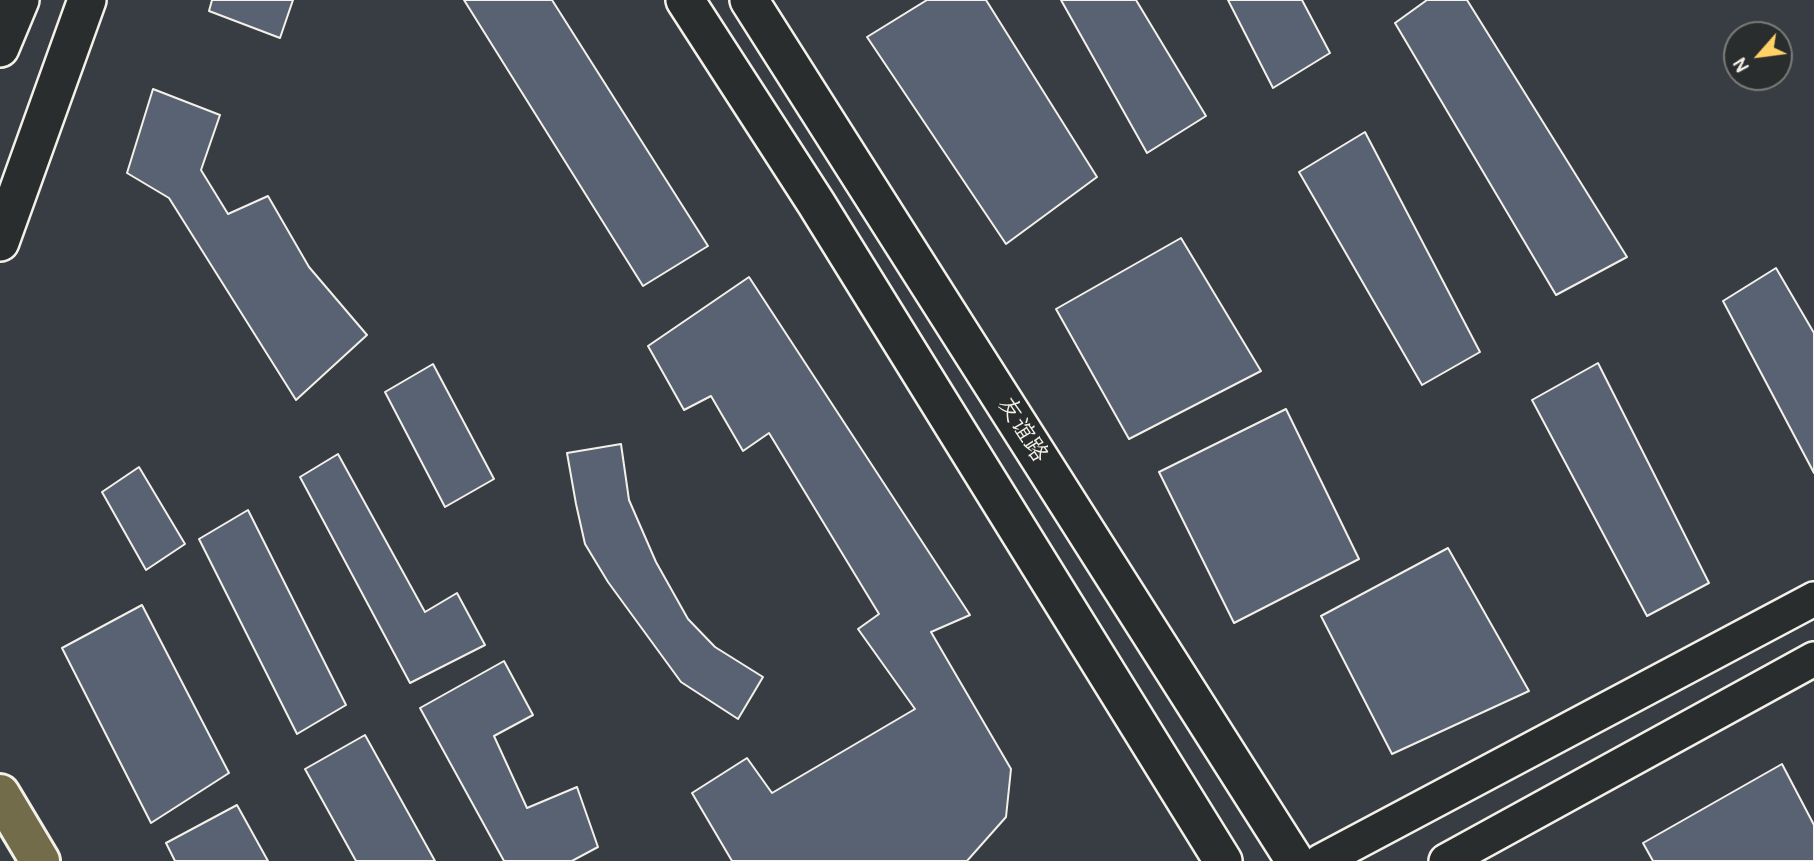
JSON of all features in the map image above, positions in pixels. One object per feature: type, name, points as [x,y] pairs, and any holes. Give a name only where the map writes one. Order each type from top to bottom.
[{"type":"main road","points":[[0,48],[20,0]]},
{"type":"main road","points":[[0,242],[87,0]]},
{"type":"main road","points":[[685,0],[816,203],[1223,861]]},
{"type":"main road","name":"友谊路","points":[[748,0],[1295,861]]},
{"type":"main road","points":[[0,794],[40,861]]},
{"type":"street","points":[[1321,861],[1814,599]]},
{"type":"street","points":[[1446,861],[1814,659]]},
{"type":"building","points":[[212,0],[293,0],[280,38],[209,11]]},
{"type":"building","points":[[464,0],[552,0],[708,246],[643,286]]},
{"type":"building","points":[[927,0],[986,0],[1097,177],[1006,244],[867,37]]},
{"type":"building","points":[[1061,0],[1136,0],[1206,116],[1147,153]]},
{"type":"building","points":[[1228,0],[1302,0],[1330,53],[1273,88]]},
{"type":"building","points":[[1427,0],[1467,0],[1627,257],[1556,295],[1395,23]]},
{"type":"building","points":[[153,89],[220,115],[201,170],[228,214],[268,196],[309,267],[367,335],[296,400],[169,198],[127,173]]},
{"type":"building","points":[[1365,132],[1480,352],[1422,385],[1299,172]]},
{"type":"building","points":[[1181,238],[1261,371],[1129,439],[1056,309]]},
{"type":"building","points":[[1776,268],[1814,333],[1814,473],[1723,301]]},
{"type":"building","points":[[749,277],[970,615],[931,632],[1011,769],[1006,817],[967,861],[732,861],[692,793],[747,758],[772,793],[915,709],[858,629],[879,614],[769,433],[743,451],[711,396],[684,410],[648,346]]},
{"type":"building","points":[[1598,363],[1709,583],[1647,616],[1532,400]]},
{"type":"building","points":[[433,364],[494,479],[445,507],[385,392]]},
{"type":"building","points":[[1286,409],[1359,559],[1234,623],[1159,472]]},
{"type":"building","points":[[621,444],[629,500],[656,562],[688,619],[715,647],[763,677],[738,719],[681,682],[608,582],[585,544],[567,453]]},
{"type":"building","points":[[338,454],[425,612],[457,593],[485,645],[410,683],[300,477]]},
{"type":"building","points":[[139,467],[185,544],[146,570],[102,492]]},
{"type":"building","points":[[248,510],[346,705],[297,734],[199,539]]},
{"type":"building","points":[[1448,548],[1529,691],[1392,754],[1321,616]]},
{"type":"building","points":[[142,605],[229,773],[151,823],[62,648]]},
{"type":"building","points":[[504,661],[533,715],[494,736],[527,808],[577,787],[598,847],[572,861],[504,861],[420,708]]},
{"type":"building","points":[[365,735],[435,861],[356,861],[305,769]]},
{"type":"building","points":[[1782,764],[1814,825],[1814,861],[1653,861],[1643,843]]},
{"type":"building","points":[[237,805],[268,861],[175,861],[166,843]]}]
